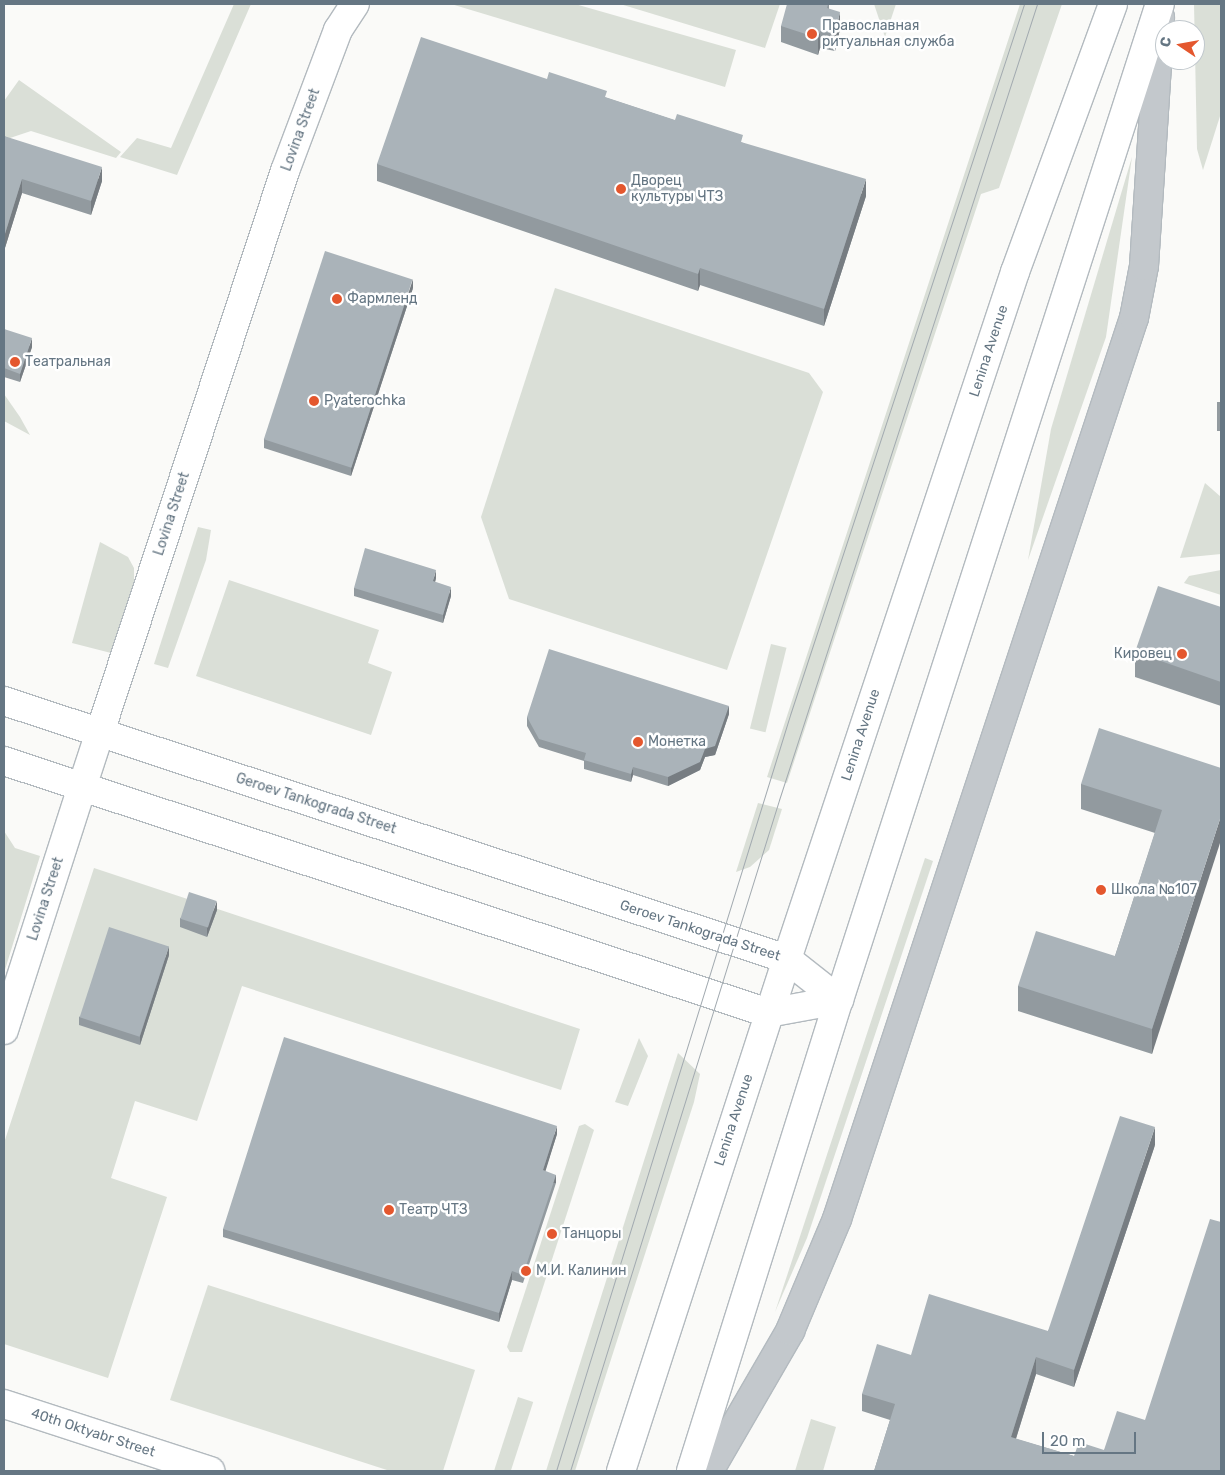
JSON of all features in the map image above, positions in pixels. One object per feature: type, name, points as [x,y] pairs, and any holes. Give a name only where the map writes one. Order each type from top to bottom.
[{"type":"main road","name":"Lovina Street","points":[[4,1030],[285,171],[338,30],[355,4]]},
{"type":"main road","name":"Lenina Avenue","points":[[621,1471],[768,1012],[1015,272],[1113,4]]},
{"type":"main road","points":[[691,1471],[839,1000],[1160,4]]},
{"type":"main road","name":"Geroev Tankograda Street","points":[[4,701],[787,959],[839,1000]]},
{"type":"main road","points":[[4,761],[768,1012],[839,1000]]},
{"type":"main road","name":"40th Oktyabr Street","points":[[4,1404],[210,1471]]},
{"type":"street","points":[[709,1471],[790,1331],[837,1219],[1134,318],[1144,266],[1160,4]]},
{"type":"shaded area","points":[[234,4],[251,4],[177,175],[120,157],[137,138],[171,148]]},
{"type":"shaded area","points":[[451,4],[575,4],[736,50],[725,87]]},
{"type":"shaded area","points":[[620,4],[780,4],[765,48]]},
{"type":"shaded area","points":[[874,4],[896,4],[885,37]]},
{"type":"shaded area","points":[[1020,4],[1062,4],[999,188],[981,194],[787,783],[767,777]]},
{"type":"shaded area","points":[[1194,4],[1221,4],[1221,113],[1203,170],[1197,149],[1195,70],[1205,70],[1205,20],[1194,20]]},
{"type":"shaded area","points":[[19,80],[121,152],[116,158],[31,131],[4,140],[4,101]]},
{"type":"shaded area","points":[[1132,157],[1106,337],[1028,560],[1051,429]]},
{"type":"shaded area","points":[[555,288],[809,373],[823,392],[727,670],[509,599],[481,517]]},
{"type":"shaded area","points":[[4,394],[20,417],[30,435],[4,421]]},
{"type":"shaded area","points":[[1205,483],[1221,497],[1221,554],[1180,558]]},
{"type":"shaded area","points":[[198,527],[211,530],[206,560],[168,668],[154,664]]},
{"type":"shaded area","points":[[100,542],[128,557],[134,568],[134,585],[111,653],[72,643]]},
{"type":"shaded area","points":[[1221,570],[1221,595],[1184,583],[1189,576]]},
{"type":"shaded area","points":[[229,580],[379,630],[368,663],[392,672],[371,735],[196,676]]},
{"type":"shaded area","points":[[771,644],[787,648],[765,732],[750,728]]},
{"type":"shaded area","points":[[758,803],[782,809],[769,850],[750,867],[736,872]]},
{"type":"shaded area","points":[[4,831],[15,848],[40,856],[4,973]]},
{"type":"shaded area","points":[[925,858],[933,861],[807,1238],[775,1312]]},
{"type":"shaded area","points":[[94,868],[580,1029],[561,1090],[242,986],[197,1121],[135,1101],[111,1178],[167,1197],[108,1378],[4,1344],[4,1143]]},
{"type":"shaded area","points":[[639,1038],[648,1056],[628,1106],[615,1102]]},
{"type":"shaded area","points":[[678,1053],[700,1074],[694,1102],[575,1471],[546,1471]]},
{"type":"shaded area","points":[[585,1124],[594,1130],[522,1352],[510,1352],[507,1347],[579,1126]]},
{"type":"shaded area","points":[[208,1285],[475,1370],[443,1471],[390,1471],[170,1400]]},
{"type":"shaded area","points":[[518,1397],[533,1402],[511,1471],[494,1470]]},
{"type":"shaded area","points":[[811,1419],[836,1427],[823,1471],[795,1471]]},
{"type":"building","points":[[787,4],[828,4],[827,8],[840,12],[835,34],[820,31],[818,38],[781,26]]},
{"type":"building","name":"Дворец культуры ЧТЗ","points":[[421,37],[547,79],[549,72],[607,91],[605,97],[675,120],[677,114],[743,135],[741,142],[866,179],[824,309],[700,268],[698,274],[377,164]]},
{"type":"building","points":[[4,136],[102,167],[91,201],[22,179],[4,237]]},
{"type":"building","points":[[325,251],[412,279],[351,468],[264,439]]},
{"type":"building","name":"Театральная","points":[[4,329],[32,338],[20,374],[4,368]]},
{"type":"building","points":[[365,548],[436,570],[433,581],[451,587],[443,615],[354,588]]},
{"type":"building","name":"Кировец","points":[[1158,586],[1221,607],[1221,682],[1135,652]]},
{"type":"building","points":[[549,649],[729,706],[715,746],[705,749],[700,762],[668,777],[633,767],[631,774],[584,760],[586,753],[539,739],[527,717]]},
{"type":"building","points":[[1099,728],[1221,768],[1221,816],[1152,1029],[1018,986],[1036,931],[1115,956],[1162,810],[1081,784]]},
{"type":"building","points":[[189,892],[217,901],[208,928],[180,919]]},
{"type":"building","points":[[109,927],[169,946],[140,1037],[80,1017]]},
{"type":"building","name":"Театр ЧТЗ","points":[[284,1037],[557,1126],[543,1170],[556,1175],[523,1275],[512,1271],[499,1313],[223,1229]]},
{"type":"building","points":[[1120,1116],[1155,1127],[1074,1370],[1036,1357],[1011,1437],[1074,1456],[1079,1442],[1104,1450],[1117,1411],[1145,1420],[1210,1219],[1221,1222],[1221,1471],[874,1471],[895,1404],[862,1394],[877,1344],[911,1355],[929,1294],[1048,1331]]},
{"type":"tram line","points":[[556,1471],[790,715],[1024,4]]},
{"type":"tram line","points":[[570,1471],[779,800],[1037,4]]},
{"type":"place","name":"Православная ритуальная служба","points":[[812,34]]},
{"type":"place","name":"Дворец культуры ЧТЗ","points":[[621,189]]},
{"type":"place","name":"Фармленд","points":[[337,299]]},
{"type":"place","name":"Театральная","points":[[15,362]]},
{"type":"place","name":"Pyaterochka","points":[[314,401]]},
{"type":"place","name":"Кировец","points":[[1182,654]]},
{"type":"place","name":"Монетка","points":[[638,742]]},
{"type":"place","name":"Школа №107","points":[[1101,890]]},
{"type":"place","name":"Театр ЧТЗ","points":[[389,1210]]},
{"type":"place","name":"Танцоры","points":[[552,1234]]},
{"type":"place","name":"М.И. Калинин","points":[[526,1271]]}]
